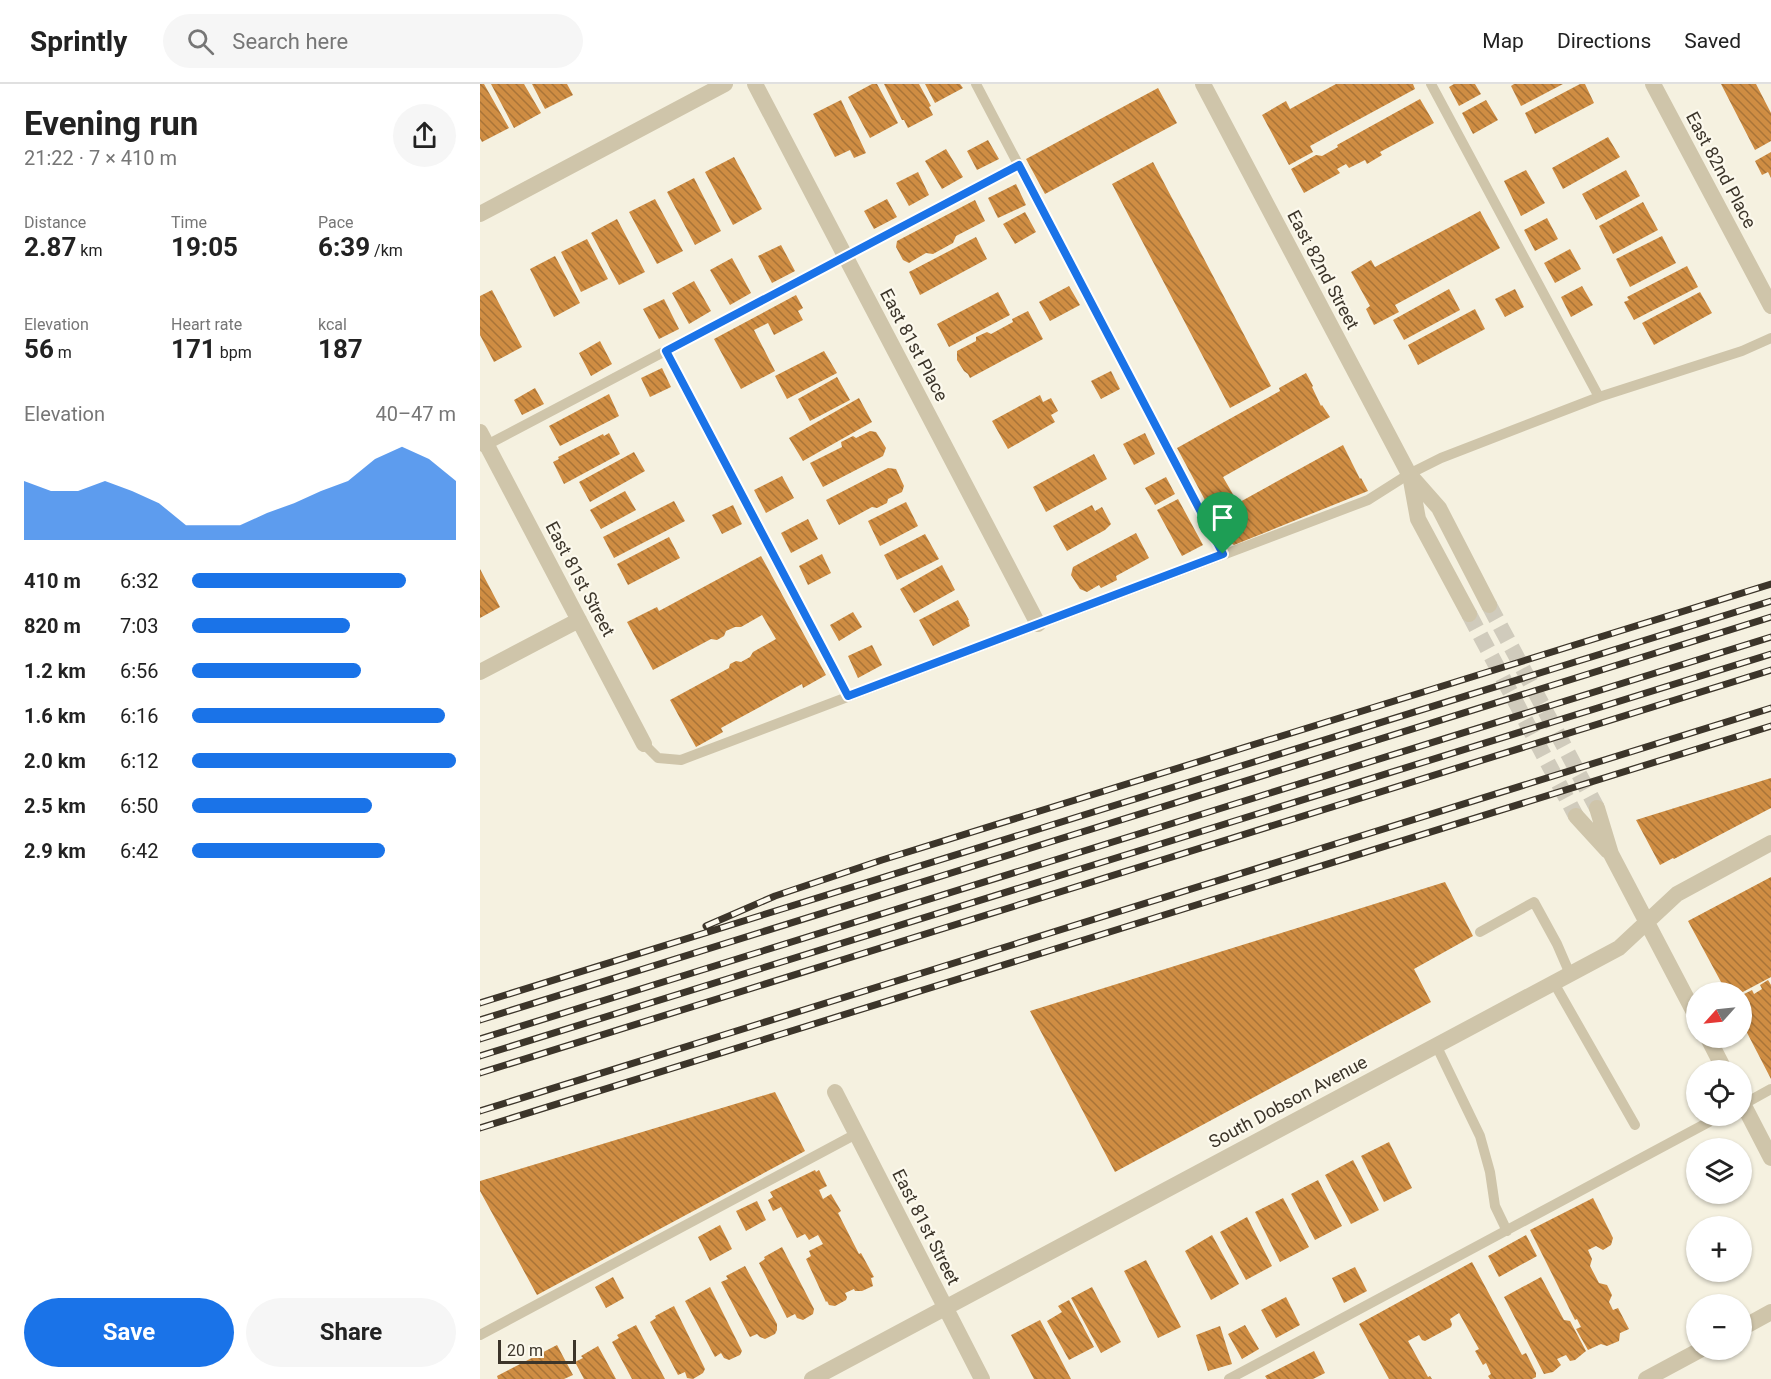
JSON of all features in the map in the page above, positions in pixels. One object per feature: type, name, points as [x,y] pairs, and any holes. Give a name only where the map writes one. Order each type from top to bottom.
[{"type":"street","points":[[480,214],[725,84]]},
{"type":"street","name":"East 81st Place","points":[[755,84],[1038,624]]},
{"type":"street","name":"East 82nd Street","points":[[1203,84],[1409,474],[1439,508],[1490,605]]},
{"type":"street","name":"East 82nd Place","points":[[1653,84],[1771,306]]},
{"type":"street","name":"East 81st Street","points":[[482,442],[644,744]]},
{"type":"street","name":"East 82nd Street","points":[[1409,474],[1418,519],[1469,614]]},
{"type":"street","points":[[480,672],[579,620]]},
{"type":"street","points":[[1597,808],[1611,854],[1686,997]]},
{"type":"street","points":[[1576,816],[1611,854]]},
{"type":"street","name":"South Dobson Avenue","points":[[812,1379],[1619,948],[1677,894],[1771,843]]},
{"type":"street","name":"East 81st Street","points":[[835,1092],[982,1379]]},
{"type":"street","points":[[1752,1123],[1771,1158]]},
{"type":"street","points":[[1752,1322],[1771,1312]]},
{"type":"street","points":[[1646,1379],[1686,1358]]},
{"type":"lane","points":[[976,84],[1223,554]]},
{"type":"lane","points":[[1431,84],[1599,397]]},
{"type":"lane","points":[[482,442],[666,351],[1019,165]]},
{"type":"lane","points":[[644,744],[658,758],[681,760],[1368,500],[1409,474],[1441,458],[1599,397],[1742,351],[1771,339]]},
{"type":"lane","points":[[666,351],[848,696]]},
{"type":"lane","points":[[1480,932],[1534,902],[1570,974]]},
{"type":"lane","points":[[1554,982],[1635,1125]]},
{"type":"lane","points":[[1436,1046],[1480,1136],[1490,1172],[1495,1206],[1507,1231]]},
{"type":"lane","points":[[1752,1099],[1771,1089]]},
{"type":"lane","points":[[1229,1379],[1701,1126]]},
{"type":"lane","points":[[480,1335],[856,1134]]},
{"type":"building","points":[[480,84],[484,84],[509,128],[482,142],[480,138]]},
{"type":"building","points":[[491,84],[524,84],[541,113],[514,128]]},
{"type":"building","points":[[532,84],[567,84],[573,95],[545,109]]},
{"type":"building","points":[[872,84],[877,84],[898,123],[870,138],[848,97]]},
{"type":"building","points":[[884,84],[919,84],[931,106],[929,107],[933,115],[908,128]]},
{"type":"building","points":[[925,84],[960,84],[963,88],[935,103]]},
{"type":"building","points":[[1336,84],[1413,84],[1415,89],[1310,146],[1313,152],[1289,165],[1262,115],[1286,101],[1290,109]]},
{"type":"building","points":[[1454,84],[1475,84],[1481,94],[1459,106],[1449,87]]},
{"type":"building","points":[[1514,84],[1563,84],[1521,106],[1511,86]]},
{"type":"building","points":[[1580,84],[1585,84],[1594,103],[1535,134],[1525,113]]},
{"type":"building","points":[[1721,84],[1756,84],[1771,113],[1771,141],[1755,150]]},
{"type":"building","points":[[1158,88],[1177,123],[1045,194],[1026,159]]},
{"type":"building","points":[[1420,99],[1434,123],[1380,152],[1382,155],[1367,164],[1365,160],[1349,168],[1346,164],[1337,169],[1340,173],[1304,193],[1291,169],[1316,155],[1322,156],[1338,147],[1337,145]]},
{"type":"building","points":[[841,100],[866,153],[854,158],[850,150],[835,157],[813,114]]},
{"type":"building","points":[[1486,100],[1498,120],[1473,134],[1462,113]]},
{"type":"building","points":[[1608,137],[1620,157],[1563,189],[1552,168]]},
{"type":"building","points":[[988,140],[999,159],[977,170],[967,151]]},
{"type":"building","points":[[946,149],[963,177],[942,189],[925,161]]},
{"type":"building","points":[[1771,152],[1771,178],[1768,172],[1762,175],[1755,161]]},
{"type":"building","points":[[734,157],[762,209],[733,225],[705,172]]},
{"type":"building","points":[[1153,162],[1271,386],[1230,408],[1112,184]]},
{"type":"building","points":[[1526,170],[1545,203],[1521,216],[1504,181]]},
{"type":"building","points":[[1626,170],[1640,196],[1596,220],[1582,194]]},
{"type":"building","points":[[918,172],[929,195],[909,206],[896,183]]},
{"type":"building","points":[[694,178],[721,231],[695,245],[667,192]]},
{"type":"building","points":[[1016,184],[1026,205],[998,218],[988,198]]},
{"type":"building","points":[[655,199],[683,251],[657,264],[629,212]]},
{"type":"building","points":[[887,199],[897,217],[874,229],[864,211]]},
{"type":"building","points":[[975,200],[985,221],[956,236],[953,243],[933,254],[926,253],[909,263],[903,260],[896,247],[897,241]]},
{"type":"building","points":[[1643,202],[1658,230],[1613,254],[1599,226]]},
{"type":"building","points":[[1480,211],[1500,248],[1395,305],[1399,312],[1374,325],[1366,309],[1370,306],[1351,272],[1371,260],[1375,267]]},
{"type":"building","points":[[1025,212],[1036,232],[1015,244],[1003,224]]},
{"type":"building","points":[[1547,218],[1558,239],[1535,251],[1524,230]]},
{"type":"building","points":[[617,219],[645,272],[619,285],[591,233]]},
{"type":"building","points":[[1662,236],[1676,263],[1630,287],[1616,259]]},
{"type":"building","points":[[976,237],[987,259],[920,295],[909,272]]},
{"type":"building","points":[[587,239],[608,279],[581,292],[561,252]]},
{"type":"building","points":[[781,245],[795,271],[772,283],[758,256]]},
{"type":"building","points":[[1570,249],[1581,269],[1555,283],[1544,263]]},
{"type":"building","points":[[555,256],[580,303],[554,317],[530,269]]},
{"type":"building","points":[[732,258],[751,293],[730,305],[710,270]]},
{"type":"building","points":[[1687,266],[1698,287],[1634,320],[1624,302],[1629,300],[1627,297]]},
{"type":"building","points":[[694,281],[711,311],[689,324],[672,293]]},
{"type":"building","points":[[1069,286],[1080,305],[1050,321],[1039,302]]},
{"type":"building","points":[[1582,286],[1593,305],[1571,317],[1561,297]]},
{"type":"building","points":[[1449,289],[1460,310],[1404,340],[1393,320]]},
{"type":"building","points":[[1515,289],[1524,307],[1505,317],[1495,299]]},
{"type":"building","points":[[492,290],[522,347],[494,362],[480,335],[480,296]]},
{"type":"building","points":[[998,292],[1010,315],[949,347],[937,324]]},
{"type":"building","points":[[1700,292],[1712,313],[1654,345],[1642,323]]},
{"type":"building","points":[[796,295],[803,308],[798,311],[803,320],[774,335],[768,323],[754,330],[775,371],[741,389],[714,339]]},
{"type":"building","points":[[664,299],[679,329],[659,339],[643,309]]},
{"type":"building","points":[[1475,309],[1485,329],[1418,365],[1408,345]]},
{"type":"building","points":[[1028,311],[1043,339],[970,378],[957,360],[957,351],[976,341],[976,337],[987,332],[991,334]]},
{"type":"building","points":[[600,341],[612,364],[591,376],[579,353]]},
{"type":"building","points":[[824,351],[837,373],[787,399],[775,376]]},
{"type":"building","points":[[662,368],[671,387],[650,397],[641,378]]},
{"type":"building","points":[[1111,371],[1120,389],[1101,399],[1091,381]]},
{"type":"building","points":[[1306,373],[1321,406],[1330,417],[1223,477],[1238,503],[1343,445],[1368,491],[1234,545],[1227,541],[1177,448],[1280,391],[1279,388]]},
{"type":"building","points":[[837,377],[850,400],[810,421],[798,399]]},
{"type":"building","points":[[535,388],[544,404],[522,415],[514,400]]},
{"type":"building","points":[[609,394],[619,416],[560,446],[549,426]]},
{"type":"building","points":[[1040,395],[1043,402],[1051,398],[1058,411],[1051,415],[1055,422],[1008,449],[992,421]]},
{"type":"building","points":[[859,398],[872,422],[803,461],[789,438]]},
{"type":"building","points":[[870,431],[876,432],[886,448],[883,456],[823,487],[810,463],[842,447],[841,442]]},
{"type":"building","points":[[609,433],[620,454],[564,484],[553,462],[559,459],[558,457]]},
{"type":"building","points":[[1145,433],[1155,454],[1134,465],[1123,444]]},
{"type":"building","points":[[634,452],[645,471],[590,502],[579,482]]},
{"type":"building","points":[[1094,454],[1107,479],[1046,512],[1033,487]]},
{"type":"building","points":[[888,468],[896,469],[904,486],[902,492],[888,499],[887,503],[877,508],[872,507],[839,525],[826,500]]},
{"type":"building","points":[[782,476],[794,498],[766,513],[754,490]]},
{"type":"building","points":[[1166,477],[1175,494],[1155,505],[1145,488]]},
{"type":"building","points":[[625,491],[636,510],[601,529],[590,510]]},
{"type":"building","points":[[1178,499],[1203,545],[1182,556],[1157,510]]},
{"type":"building","points":[[674,501],[685,521],[614,558],[603,537]]},
{"type":"building","points":[[906,502],[918,526],[880,546],[868,521]]},
{"type":"building","points":[[733,505],[742,524],[722,534],[712,515]]},
{"type":"building","points":[[1092,505],[1095,511],[1102,507],[1111,524],[1105,530],[1067,551],[1053,526]]},
{"type":"building","points":[[808,519],[818,539],[791,553],[781,533]]},
{"type":"building","points":[[1136,533],[1149,558],[1116,576],[1117,580],[1101,588],[1099,585],[1087,592],[1080,589],[1071,575],[1073,567]]},
{"type":"building","points":[[925,534],[939,559],[897,580],[884,555]]},
{"type":"building","points":[[669,537],[680,558],[628,585],[617,564]]},
{"type":"building","points":[[822,554],[831,573],[808,585],[799,566]]},
{"type":"building","points":[[761,556],[826,675],[803,688],[802,684],[721,728],[723,732],[696,747],[670,700],[729,668],[730,664],[750,657],[753,652],[776,639],[762,615],[741,627],[726,631],[724,636],[717,640],[711,639],[653,670],[627,622],[657,607],[659,611]]},
{"type":"building","points":[[942,565],[955,590],[914,613],[900,589]]},
{"type":"building","points":[[480,569],[500,607],[480,618]]},
{"type":"building","points":[[958,600],[970,626],[933,646],[919,620]]},
{"type":"building","points":[[853,612],[862,627],[839,641],[830,625]]},
{"type":"building","points":[[872,645],[882,665],[858,678],[848,656]]},
{"type":"building","points":[[1771,778],[1771,808],[1660,865],[1636,820]]},
{"type":"building","points":[[1771,877],[1771,977],[1752,987],[1752,982],[1721,982],[1688,921]]},
{"type":"building","points":[[1445,882],[1473,936],[1414,969],[1431,1002],[1115,1172],[1030,1011]]},
{"type":"building","points":[[1768,980],[1771,985],[1771,1079],[1752,1042],[1752,990],[1754,994],[1762,989],[1760,985]]},
{"type":"building","points":[[775,1092],[805,1151],[537,1295],[480,1191],[480,1181]]},
{"type":"building","points":[[1389,1142],[1412,1188],[1384,1202],[1361,1156]]},
{"type":"building","points":[[1353,1160],[1379,1210],[1351,1224],[1325,1175]]},
{"type":"building","points":[[815,1170],[816,1172],[819,1170],[827,1186],[819,1190],[823,1199],[831,1194],[841,1211],[838,1213],[859,1254],[861,1253],[874,1277],[871,1278],[873,1286],[862,1291],[854,1289],[845,1293],[846,1300],[835,1306],[826,1302],[806,1259],[811,1256],[809,1251],[823,1244],[818,1235],[809,1240],[805,1234],[797,1238],[781,1207],[773,1211],[768,1200],[773,1197],[770,1192]]},
{"type":"building","points":[[1318,1180],[1342,1226],[1315,1240],[1291,1194]]},
{"type":"building","points":[[1283,1198],[1309,1247],[1280,1262],[1255,1212]]},
{"type":"building","points":[[1593,1198],[1613,1238],[1611,1245],[1603,1250],[1596,1246],[1588,1250],[1592,1259],[1590,1266],[1599,1283],[1607,1285],[1612,1295],[1609,1302],[1613,1310],[1618,1308],[1629,1329],[1620,1333],[1619,1341],[1607,1346],[1601,1344],[1588,1350],[1576,1329],[1581,1327],[1577,1319],[1575,1320],[1530,1230]]},
{"type":"building","points":[[757,1201],[766,1220],[746,1231],[736,1211]]},
{"type":"building","points":[[1247,1217],[1272,1266],[1246,1280],[1220,1232]]},
{"type":"building","points":[[720,1225],[732,1249],[710,1261],[698,1237]]},
{"type":"building","points":[[1212,1235],[1239,1284],[1211,1300],[1185,1251]]},
{"type":"building","points":[[1526,1235],[1537,1256],[1499,1277],[1488,1256]]},
{"type":"building","points":[[782,1247],[814,1309],[813,1314],[803,1320],[797,1318],[795,1314],[787,1318],[759,1263],[765,1259],[764,1257]]},
{"type":"building","points":[[1146,1260],[1181,1327],[1158,1338],[1124,1271]]},
{"type":"building","points":[[1472,1262],[1522,1355],[1526,1353],[1536,1377],[1532,1379],[1490,1379],[1488,1376],[1491,1374],[1486,1363],[1483,1365],[1475,1351],[1479,1349],[1459,1313],[1450,1319],[1451,1327],[1425,1341],[1419,1335],[1408,1341],[1428,1377],[1432,1379],[1389,1379],[1359,1324]]},
{"type":"building","points":[[745,1266],[777,1324],[775,1334],[765,1339],[757,1334],[750,1337],[721,1282],[728,1279],[726,1276]]},
{"type":"building","points":[[1355,1267],[1367,1291],[1344,1303],[1332,1278]]},
{"type":"building","points":[[613,1277],[624,1298],[606,1308],[595,1287]]},
{"type":"building","points":[[1541,1277],[1564,1320],[1570,1321],[1586,1351],[1575,1360],[1570,1361],[1566,1355],[1557,1359],[1561,1365],[1553,1372],[1544,1374],[1504,1297]]},
{"type":"building","points":[[710,1287],[742,1351],[740,1355],[729,1360],[721,1353],[715,1357],[685,1301]]},
{"type":"building","points":[[1092,1287],[1121,1342],[1101,1353],[1071,1298]]},
{"type":"building","points":[[1286,1297],[1300,1325],[1276,1338],[1261,1310]]},
{"type":"building","points":[[1069,1300],[1094,1347],[1069,1360],[1047,1321],[1062,1312],[1058,1306]]},
{"type":"building","points":[[674,1306],[705,1369],[693,1379],[687,1378],[685,1372],[678,1375],[650,1322],[656,1318],[655,1316]]},
{"type":"building","points":[[1040,1320],[1071,1379],[1034,1379],[1011,1335]]},
{"type":"building","points":[[636,1325],[665,1379],[632,1379],[612,1342],[619,1338],[617,1335]]},
{"type":"building","points":[[1245,1325],[1259,1349],[1242,1359],[1228,1334]]},
{"type":"building","points":[[1220,1326],[1232,1364],[1208,1371],[1196,1335]]},
{"type":"building","points":[[557,1345],[573,1375],[564,1379],[498,1379],[497,1376]]},
{"type":"building","points":[[598,1346],[616,1379],[584,1379],[575,1362]]},
{"type":"building","points":[[1314,1351],[1325,1373],[1313,1379],[1267,1379],[1265,1376]]},
{"type":"tunnel","points":[[1489,605],[1597,808]]},
{"type":"tunnel","points":[[1469,614],[1576,816]]},
{"type":"railway","points":[[706,926],[775,896],[882,860],[1771,584]]},
{"type":"railway","points":[[480,1003],[1771,601]]},
{"type":"railway","points":[[480,1020],[1771,617]]},
{"type":"railway","points":[[480,1039],[1771,637]]},
{"type":"railway","points":[[480,1056],[1771,654]]},
{"type":"railway","points":[[480,1073],[1771,670]]},
{"type":"railway","points":[[480,1111],[1771,708]]},
{"type":"railway","points":[[480,1128],[1771,726]]},
{"type":"route","points":[[1019,165],[1223,554],[848,696],[666,351],[1019,165]]}]
